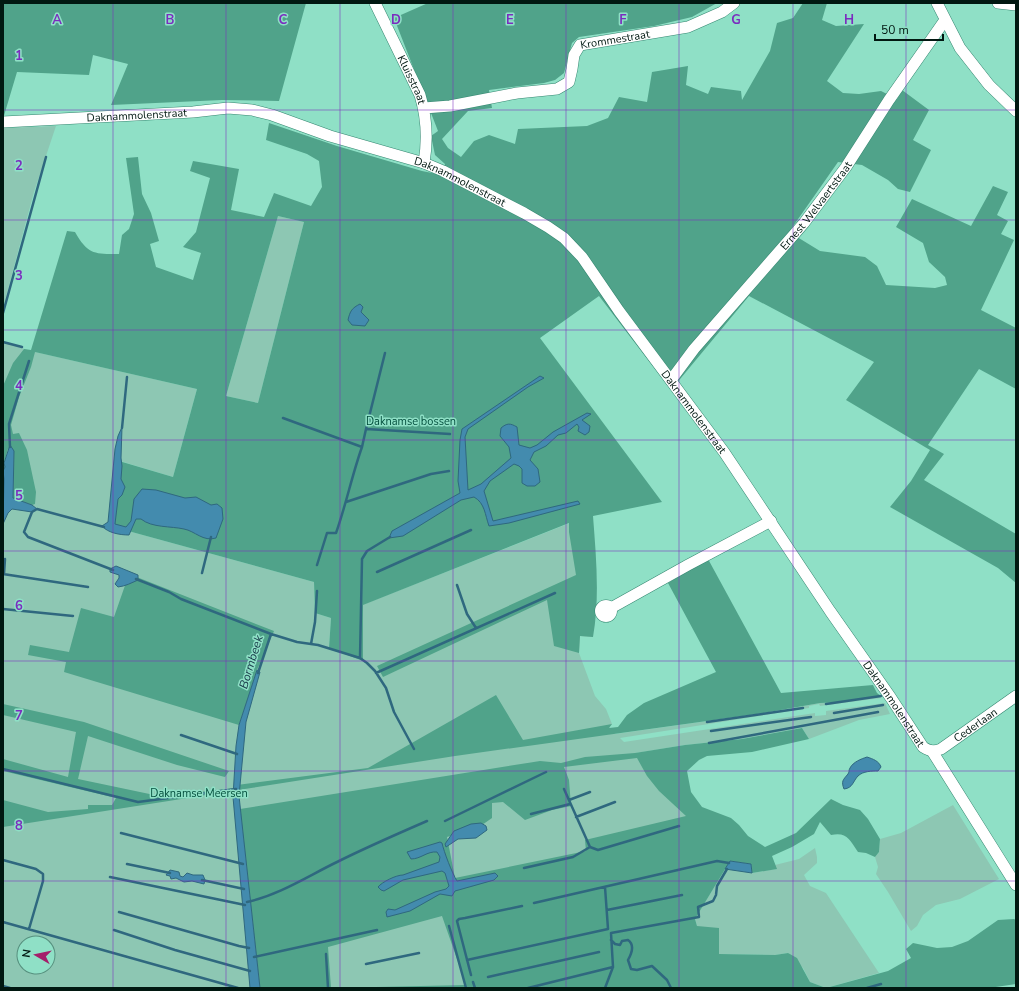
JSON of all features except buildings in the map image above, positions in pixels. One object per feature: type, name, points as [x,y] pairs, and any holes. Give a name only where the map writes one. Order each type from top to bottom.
[{"type":"street","name":"Kluisstraat","points":[[375,3],[420,95],[427,127],[424,162]]},
{"type":"street","name":"Krommestraat","points":[[424,108],[450,106],[517,93],[556,89],[569,82],[574,55],[580,45],[688,27],[722,12],[734,3]]},
{"type":"street","points":[[937,3],[960,48],[989,85],[1016,111]]},
{"type":"street","points":[[999,3],[1016,5]]},
{"type":"street","name":"Ernest Welvaertstraat","points":[[671,380],[694,349],[809,217],[846,167],[889,100],[945,20]]},
{"type":"street","name":"Daknammolenstraat","points":[[3,122],[186,112],[228,108],[252,110],[272,115],[330,136],[424,162],[524,213],[564,238],[582,256],[619,311],[724,452],[923,747],[932,751],[1016,885]]},
{"type":"street","points":[[611,608],[771,521]]},
{"type":"street","name":"Cederlaan","points":[[932,751],[942,748],[1016,696]]},
{"type":"green space","points":[[3,3],[306,3],[279,101],[222,100],[111,105],[128,64],[93,55],[89,75],[17,72],[3,119]]},
{"type":"green space","name":"Daknamse bossen","points":[[428,3],[717,3],[692,17],[654,26],[579,37],[572,43],[564,73],[555,80],[544,83],[489,90],[492,108],[468,111],[442,139],[448,148],[461,157],[474,141],[489,135],[515,144],[518,129],[587,126],[608,118],[619,97],[647,102],[652,72],[688,66],[686,85],[708,94],[711,87],[741,91],[742,100],[770,51],[777,23],[793,18],[803,3],[827,3],[822,20],[836,26],[864,24],[827,81],[843,93],[859,94],[881,91],[897,99],[902,90],[929,110],[913,140],[931,150],[910,192],[898,189],[888,180],[862,165],[838,162],[789,232],[820,251],[865,257],[877,266],[886,285],[935,288],[947,285],[945,277],[929,262],[923,243],[896,227],[912,199],[971,226],[993,186],[1008,192],[997,215],[1008,221],[1001,234],[1014,240],[981,310],[1016,328],[1016,389],[979,369],[928,445],[944,454],[924,480],[1016,534],[1016,583],[998,568],[890,507],[911,481],[930,450],[846,400],[874,362],[749,296],[671,390],[599,296],[540,338],[662,502],[593,516],[597,576],[595,622],[593,637],[580,636],[579,653],[554,646],[547,600],[383,677],[377,666],[576,575],[569,532],[569,523],[363,605],[363,661],[329,648],[331,618],[315,613],[314,582],[110,526],[119,461],[173,477],[197,389],[35,352],[11,425],[13,434],[19,433],[27,450],[36,492],[35,504],[32,505],[13,498],[14,451],[8,449],[3,471],[3,386],[13,363],[24,349],[31,350],[67,231],[75,232],[84,245],[93,252],[119,254],[122,235],[129,229],[134,214],[126,158],[138,157],[142,194],[151,213],[159,241],[150,244],[156,267],[193,280],[201,253],[183,247],[196,232],[210,178],[190,171],[193,161],[239,169],[231,210],[264,217],[274,193],[311,206],[322,187],[319,161],[307,154],[266,140],[269,123],[337,146],[422,171],[442,175],[445,164],[435,155],[431,136],[438,131],[394,18]],"holes":[[[278,216],[304,222],[258,403],[226,396]]]},
{"type":"green space","points":[[56,126],[34,192],[3,308],[3,128]]},
{"type":"green space","points":[[278,216],[304,222],[258,403],[226,396]]},
{"type":"green space","name":"Daknamse Meersen","points":[[3,342],[31,351],[197,389],[173,477],[120,461],[110,526],[314,582],[315,613],[331,618],[329,648],[362,605],[570,523],[593,637],[580,636],[579,653],[595,696],[606,709],[612,724],[609,727],[615,734],[757,714],[820,703],[841,702],[881,696],[881,698],[820,706],[819,704],[809,706],[809,708],[620,738],[624,742],[815,713],[815,716],[826,715],[826,711],[885,703],[890,714],[859,720],[809,739],[802,728],[742,739],[685,745],[636,753],[714,828],[467,988],[3,988]]},
{"type":"green space","points":[[708,559],[781,693],[873,685],[877,693],[881,696],[841,702],[820,703],[757,714],[455,756],[3,827],[3,800],[48,812],[88,809],[88,805],[112,805],[116,798],[3,771],[3,759],[68,777],[76,732],[3,715],[3,704],[84,722],[229,771],[225,777],[177,765],[88,736],[78,779],[159,796],[237,788],[237,785],[368,768],[496,695],[523,740],[612,724],[609,728],[618,727],[627,715],[644,703],[716,672],[668,583]]},
{"type":"green space","points":[[129,574],[274,631],[257,670],[239,725],[64,672],[66,662],[28,655],[30,645],[69,652],[81,608],[114,617]]},
{"type":"green space","points":[[802,728],[809,739],[752,752],[707,756],[699,760],[687,771],[691,792],[702,807],[731,818],[748,836],[765,847],[796,833],[831,799],[843,805],[860,810],[868,819],[880,839],[879,852],[875,857],[866,853],[858,852],[847,838],[836,834],[831,835],[820,822],[814,834],[792,847],[772,856],[777,869],[752,873],[751,864],[730,861],[695,919],[697,926],[719,928],[719,954],[775,955],[788,953],[797,958],[810,982],[826,988],[331,988],[260,988],[240,809],[540,761],[561,763],[585,757],[635,753],[685,745],[742,739]],"holes":[[[637,758],[647,776],[659,791],[686,816],[585,840],[586,851],[455,878],[447,837],[479,827],[492,818],[492,803],[503,802],[525,820],[552,810],[571,806],[569,780],[564,767]],[[442,916],[466,985],[331,988],[328,947]]]},
{"type":"green space","points":[[953,805],[999,879],[960,899],[936,905],[923,915],[917,926],[911,931],[876,874],[878,867],[875,857],[879,852],[880,839],[901,833]]},
{"type":"green space","points":[[815,848],[817,863],[804,875],[810,886],[826,893],[879,973],[826,988],[810,982],[803,968],[788,953],[775,955],[719,954],[697,926],[695,919],[725,869],[752,873],[776,869],[775,865],[799,859]]},
{"type":"green space","points":[[1014,919],[1016,920],[1016,984],[989,988],[826,988],[888,971],[911,958],[906,949],[913,943],[937,948],[952,947],[968,941],[998,920]]},
{"type":"shaded area","points":[[360,304],[363,307],[361,312],[369,320],[365,326],[352,325],[348,320],[352,310]]},
{"type":"shaded area","points":[[540,376],[544,378],[528,387],[468,429],[465,437],[468,490],[481,484],[511,458],[509,447],[500,436],[501,428],[503,426],[509,424],[517,427],[519,445],[530,448],[537,445],[553,432],[587,413],[591,414],[582,420],[590,426],[589,432],[585,435],[578,431],[579,427],[577,424],[566,433],[558,435],[546,446],[534,452],[530,460],[538,469],[540,482],[535,486],[527,486],[522,483],[522,469],[514,464],[490,481],[484,491],[493,521],[578,501],[580,504],[509,523],[489,526],[483,506],[474,497],[461,500],[403,536],[389,538],[392,531],[460,493],[458,481],[462,429]]},
{"type":"shaded area","points":[[122,427],[121,479],[125,487],[122,495],[118,499],[115,524],[126,527],[131,521],[134,499],[142,489],[156,490],[185,498],[196,497],[211,505],[217,504],[222,508],[223,519],[216,538],[207,539],[188,530],[151,524],[141,519],[136,519],[129,535],[114,533],[102,526],[108,522],[115,449]]},
{"type":"shaded area","points":[[10,445],[14,451],[13,498],[32,505],[37,509],[32,512],[12,509],[8,513],[3,524],[3,471]]},
{"type":"shaded area","points":[[116,566],[138,575],[138,580],[118,587],[115,584],[119,578],[119,575],[110,572],[110,569]]},
{"type":"shaded area","points":[[257,670],[260,672],[246,722],[239,796],[260,988],[250,988],[233,797],[236,746],[239,725]]},
{"type":"shaded area","points":[[867,757],[874,759],[881,767],[878,771],[860,774],[851,786],[844,789],[843,781],[851,766],[857,761]]},
{"type":"shaded area","points":[[481,823],[486,826],[487,830],[476,838],[458,839],[446,847],[445,844],[454,831],[471,824]]},
{"type":"shaded area","points":[[440,842],[442,843],[444,852],[457,881],[495,873],[498,876],[494,880],[455,891],[452,896],[440,894],[410,911],[387,917],[386,912],[388,909],[395,910],[435,892],[446,889],[449,886],[445,873],[442,871],[403,880],[384,891],[378,887],[393,877],[439,862],[440,857],[437,852],[411,859],[407,852]]},
{"type":"shaded area","points":[[730,861],[751,864],[752,873],[725,869]]},
{"type":"shaded area","points":[[170,870],[179,872],[180,876],[183,877],[187,873],[193,875],[203,875],[205,880],[204,884],[192,881],[184,882],[176,878],[171,879],[170,876],[166,875]]},
{"type":"waterway","points":[[3,313],[46,157]]},
{"type":"waterway","points":[[3,342],[22,347]]},
{"type":"waterway","points":[[385,353],[366,429],[450,434]]},
{"type":"waterway","points":[[10,447],[9,424],[29,361]]},
{"type":"waterway","points":[[122,428],[127,377]]},
{"type":"waterway","points":[[283,418],[362,447],[366,429]]},
{"type":"waterway","points":[[317,565],[327,533],[336,533],[362,447]]},
{"type":"waterway","points":[[346,502],[431,474],[449,471]]},
{"type":"waterway","name":"Bormbeek","points":[[37,509],[32,512],[24,532],[28,537],[113,570]]},
{"type":"waterway","points":[[37,509],[104,527]]},
{"type":"waterway","points":[[377,572],[471,530]]},
{"type":"waterway","points":[[202,573],[211,537]]},
{"type":"waterway","points":[[360,658],[362,559],[367,551],[390,537]]},
{"type":"waterway","points":[[4,574],[5,559]]},
{"type":"waterway","points":[[3,574],[88,587]]},
{"type":"waterway","name":"Bormbeek","points":[[136,579],[169,592],[181,599],[271,634],[258,673]]},
{"type":"waterway","points":[[457,585],[467,614],[476,628]]},
{"type":"waterway","points":[[311,644],[315,622],[317,591]]},
{"type":"waterway","points":[[376,673],[555,593]]},
{"type":"waterway","points":[[3,609],[73,616]]},
{"type":"waterway","points":[[271,634],[297,642],[318,645],[360,658],[367,663],[375,671],[386,688],[394,712],[414,749]]},
{"type":"waterway","points":[[826,704],[881,696]]},
{"type":"waterway","points":[[834,713],[883,705]]},
{"type":"waterway","points":[[707,722],[803,708]]},
{"type":"waterway","points":[[709,743],[878,712]]},
{"type":"waterway","points":[[711,731],[811,717]]},
{"type":"waterway","points":[[181,735],[237,754]]},
{"type":"waterway","points":[[3,769],[138,802],[236,789]]},
{"type":"waterway","points":[[445,821],[546,772]]},
{"type":"waterway","points":[[564,789],[590,847],[598,850],[679,826]]},
{"type":"waterway","points":[[569,800],[590,792]]},
{"type":"waterway","points":[[576,817],[615,802]]},
{"type":"waterway","points":[[531,814],[570,804]]},
{"type":"waterway","points":[[247,902],[282,890],[360,851],[427,821]]},
{"type":"waterway","points":[[121,833],[243,864]]},
{"type":"waterway","points":[[524,868],[573,857],[590,847]]},
{"type":"waterway","points":[[3,860],[36,869],[43,874],[43,881],[29,929]]},
{"type":"waterway","points":[[534,903],[717,861],[729,863]]},
{"type":"waterway","points":[[127,864],[170,873]]},
{"type":"waterway","points":[[605,988],[613,967],[611,933],[699,917],[698,907],[713,901],[716,895],[717,886],[727,869]]},
{"type":"waterway","points":[[110,877],[245,905]]},
{"type":"waterway","points":[[202,880],[244,889]]},
{"type":"waterway","points":[[467,960],[608,929],[605,887]]},
{"type":"waterway","points":[[607,910],[682,895]]},
{"type":"waterway","points":[[471,975],[457,921],[459,919],[522,906]]},
{"type":"waterway","points":[[119,912],[249,948]]},
{"type":"waterway","points":[[3,922],[238,988]]},
{"type":"waterway","points":[[449,926],[466,988]]},
{"type":"waterway","points":[[114,930],[175,950],[250,971]]},
{"type":"waterway","points":[[254,957],[377,930]]},
{"type":"waterway","points":[[611,940],[615,944],[620,945],[622,941],[628,940],[632,944],[632,952],[628,960],[631,969],[637,970],[652,966],[667,980],[671,988]]},
{"type":"waterway","points":[[488,977],[599,952]]},
{"type":"waterway","points":[[366,964],[419,953]]},
{"type":"waterway","points":[[326,954],[328,988]]},
{"type":"waterway","points":[[528,988],[613,967]]},
{"type":"waterway","points":[[473,982],[475,988]]},
{"type":"waterway","points":[[867,988],[881,984]]},
{"type":"waterway","points":[[3,986],[10,988]]}]
